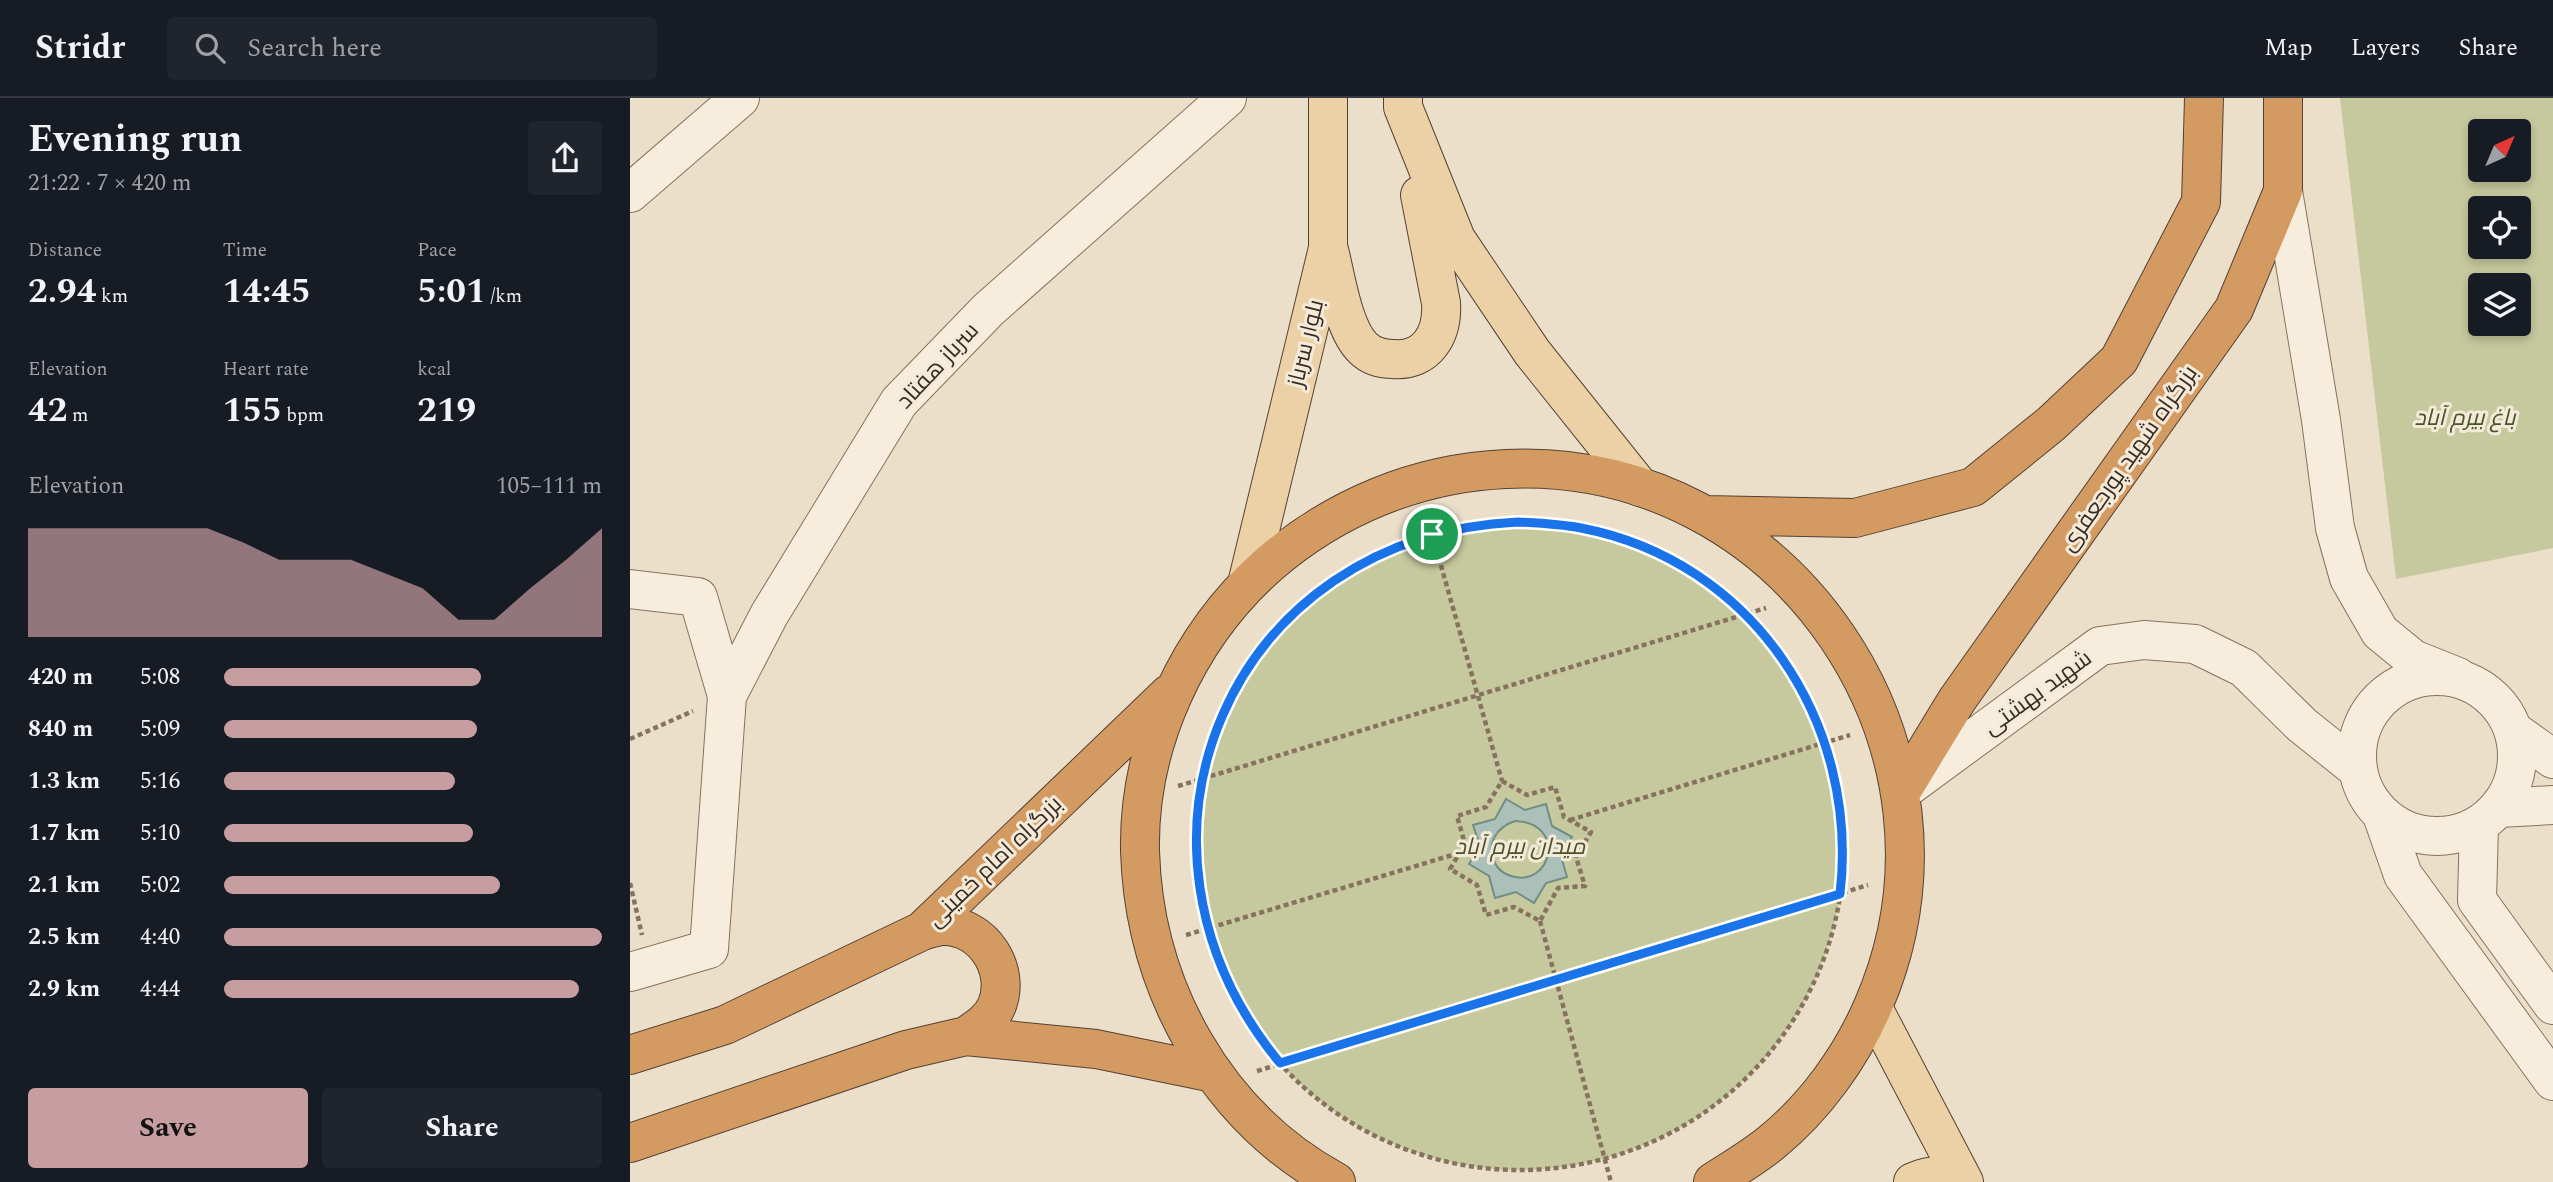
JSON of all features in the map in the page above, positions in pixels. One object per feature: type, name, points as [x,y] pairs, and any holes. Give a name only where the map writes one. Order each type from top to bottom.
[{"type":"highway","points":[[1706,515],[1855,517],[1960,491],[1973,487],[2051,424],[2119,360],[2202,202],[2204,98]]},
{"type":"highway","name":"بزرگراه شهید پورجعفری","points":[[1901,792],[1957,699],[2234,309],[2283,191],[2283,98]]},
{"type":"highway","points":[[1324,1178],[1264,1130],[1217,1078],[1188,1033],[1167,990],[1152,945],[1143,895],[1140,846],[1144,796],[1161,723],[1175,688],[1207,633],[1247,584],[1295,542],[1354,506],[1418,482],[1473,470],[1529,468],[1585,473],[1640,487],[1706,515],[1760,552],[1807,596],[1838,635],[1864,678],[1884,724],[1901,792],[1905,873],[1900,919],[1889,964],[1873,1008],[1846,1058],[1812,1103],[1771,1143],[1713,1182]]},
{"type":"highway","name":"بزرگراه امام خمینی","points":[[630,1055],[725,1025],[922,930],[1175,688]]},
{"type":"highway","points":[[922,930],[944,926],[966,931],[984,943],[997,962],[1001,984],[997,1005],[984,1024],[966,1036]]},
{"type":"highway","points":[[630,1143],[906,1050],[966,1036],[1096,1049],[1217,1078]]},
{"type":"main road","name":"بلوار سرباز","points":[[1247,584],[1328,248],[1328,98]]},
{"type":"main road","points":[[1328,248],[1351,332],[1363,349],[1379,358],[1405,360],[1420,354],[1435,340],[1442,320],[1441,303],[1403,102]]},
{"type":"main road","points":[[1403,102],[1456,239],[1532,352],[1640,487]]},
{"type":"main road","points":[[1873,1008],[1963,1182]]},
{"type":"main road","points":[[1913,1182],[1929,1175],[1948,1175],[1963,1182]]},
{"type":"street","points":[[630,193],[740,98]]},
{"type":"street","name":"سرباز هفتاد","points":[[726,696],[768,615],[899,402],[988,310],[1227,98]]},
{"type":"street","points":[[2283,191],[2321,420],[2335,528],[2349,578],[2379,632],[2413,659],[2482,689],[2502,707],[2514,731],[2518,758],[2513,785],[2489,816],[2477,900],[2553,1005]]},
{"type":"street","points":[[630,589],[698,597],[726,696],[709,949],[637,957]]},
{"type":"street","name":"شهید بهشتی","points":[[1901,792],[2101,646],[2144,640],[2195,644],[2244,668],[2302,725],[2357,769]]},
{"type":"street","points":[[2458,677],[2431,674],[2404,681],[2382,695],[2365,716],[2357,742],[2357,769],[2365,794],[2382,815],[2403,829],[2429,836],[2455,835],[2489,816],[2553,805]]},
{"type":"street","points":[[2514,731],[2553,759]]},
{"type":"street","points":[[2382,815],[2403,875],[2553,1081]]},
{"type":"path","points":[[1418,482],[1502,781],[1527,795],[1555,787],[1564,817],[1591,832],[1576,857],[1584,886],[1558,888],[1540,921],[1611,1182]]},
{"type":"path","points":[[1518,522],[1581,528],[1642,547],[1698,576],[1745,615],[1788,666],[1805,693],[1826,742],[1836,778],[1844,846],[1840,894],[1820,970],[1795,1017],[1771,1051],[1726,1097],[1701,1115],[1645,1145],[1605,1159],[1553,1168],[1521,1170],[1458,1164],[1427,1156],[1388,1140],[1341,1115],[1280,1063],[1251,1026],[1235,999],[1207,929],[1196,846],[1202,779],[1213,742],[1233,693],[1268,640],[1289,617],[1321,589],[1366,560],[1398,545],[1432,534],[1486,523],[1518,522]]},
{"type":"path","points":[[1144,796],[1807,596]]},
{"type":"path","points":[[630,739],[726,696]]},
{"type":"path","points":[[1569,820],[1884,724]]},
{"type":"path","points":[[1502,781],[1486,807],[1457,816],[1465,844],[1450,869],[1477,885],[1486,915],[1514,906],[1540,921]]},
{"type":"path","points":[[1152,945],[1460,852]]},
{"type":"path","points":[[1217,1078],[1280,1063],[1905,873]]},
{"type":"path","points":[[630,883],[637,957]]},
{"type":"green space","name":"باغ بیرم آباد","points":[[2340,98],[2553,98],[2553,548],[2396,579]]},
{"type":"green space","name":"میدان بیرم آباد","points":[[1520,522],[1583,529],[1644,547],[1700,577],[1749,617],[1789,666],[1819,722],[1837,783],[1844,846],[1837,909],[1819,970],[1789,1026],[1749,1075],[1700,1115],[1644,1145],[1583,1163],[1520,1170],[1457,1163],[1396,1145],[1340,1115],[1291,1075],[1251,1026],[1221,970],[1203,909],[1196,846],[1203,783],[1221,722],[1251,666],[1291,617],[1340,577],[1396,547],[1457,529]]},
{"type":"water","points":[[1506,799],[1525,810],[1546,804],[1552,826],[1572,837],[1561,856],[1567,877],[1546,883],[1534,903],[1516,892],[1495,898],[1489,876],[1469,864],[1480,846],[1473,825],[1495,819]],"holes":[[[1515,821],[1531,824],[1542,832],[1547,842],[1548,854],[1544,865],[1536,873],[1525,877],[1506,874],[1498,868],[1492,856],[1494,837],[1503,827]]]},
{"type":"route","points":[[1518,522],[1581,528],[1612,536],[1671,560],[1724,596],[1769,640],[1788,666],[1805,693],[1826,742],[1842,814],[1844,846],[1840,894],[1280,1063],[1251,1026],[1235,999],[1213,950],[1201,903],[1196,846],[1197,814],[1209,752],[1233,693],[1268,640],[1289,617],[1338,577],[1366,560],[1398,545],[1432,534],[1486,523],[1518,522]]}]
